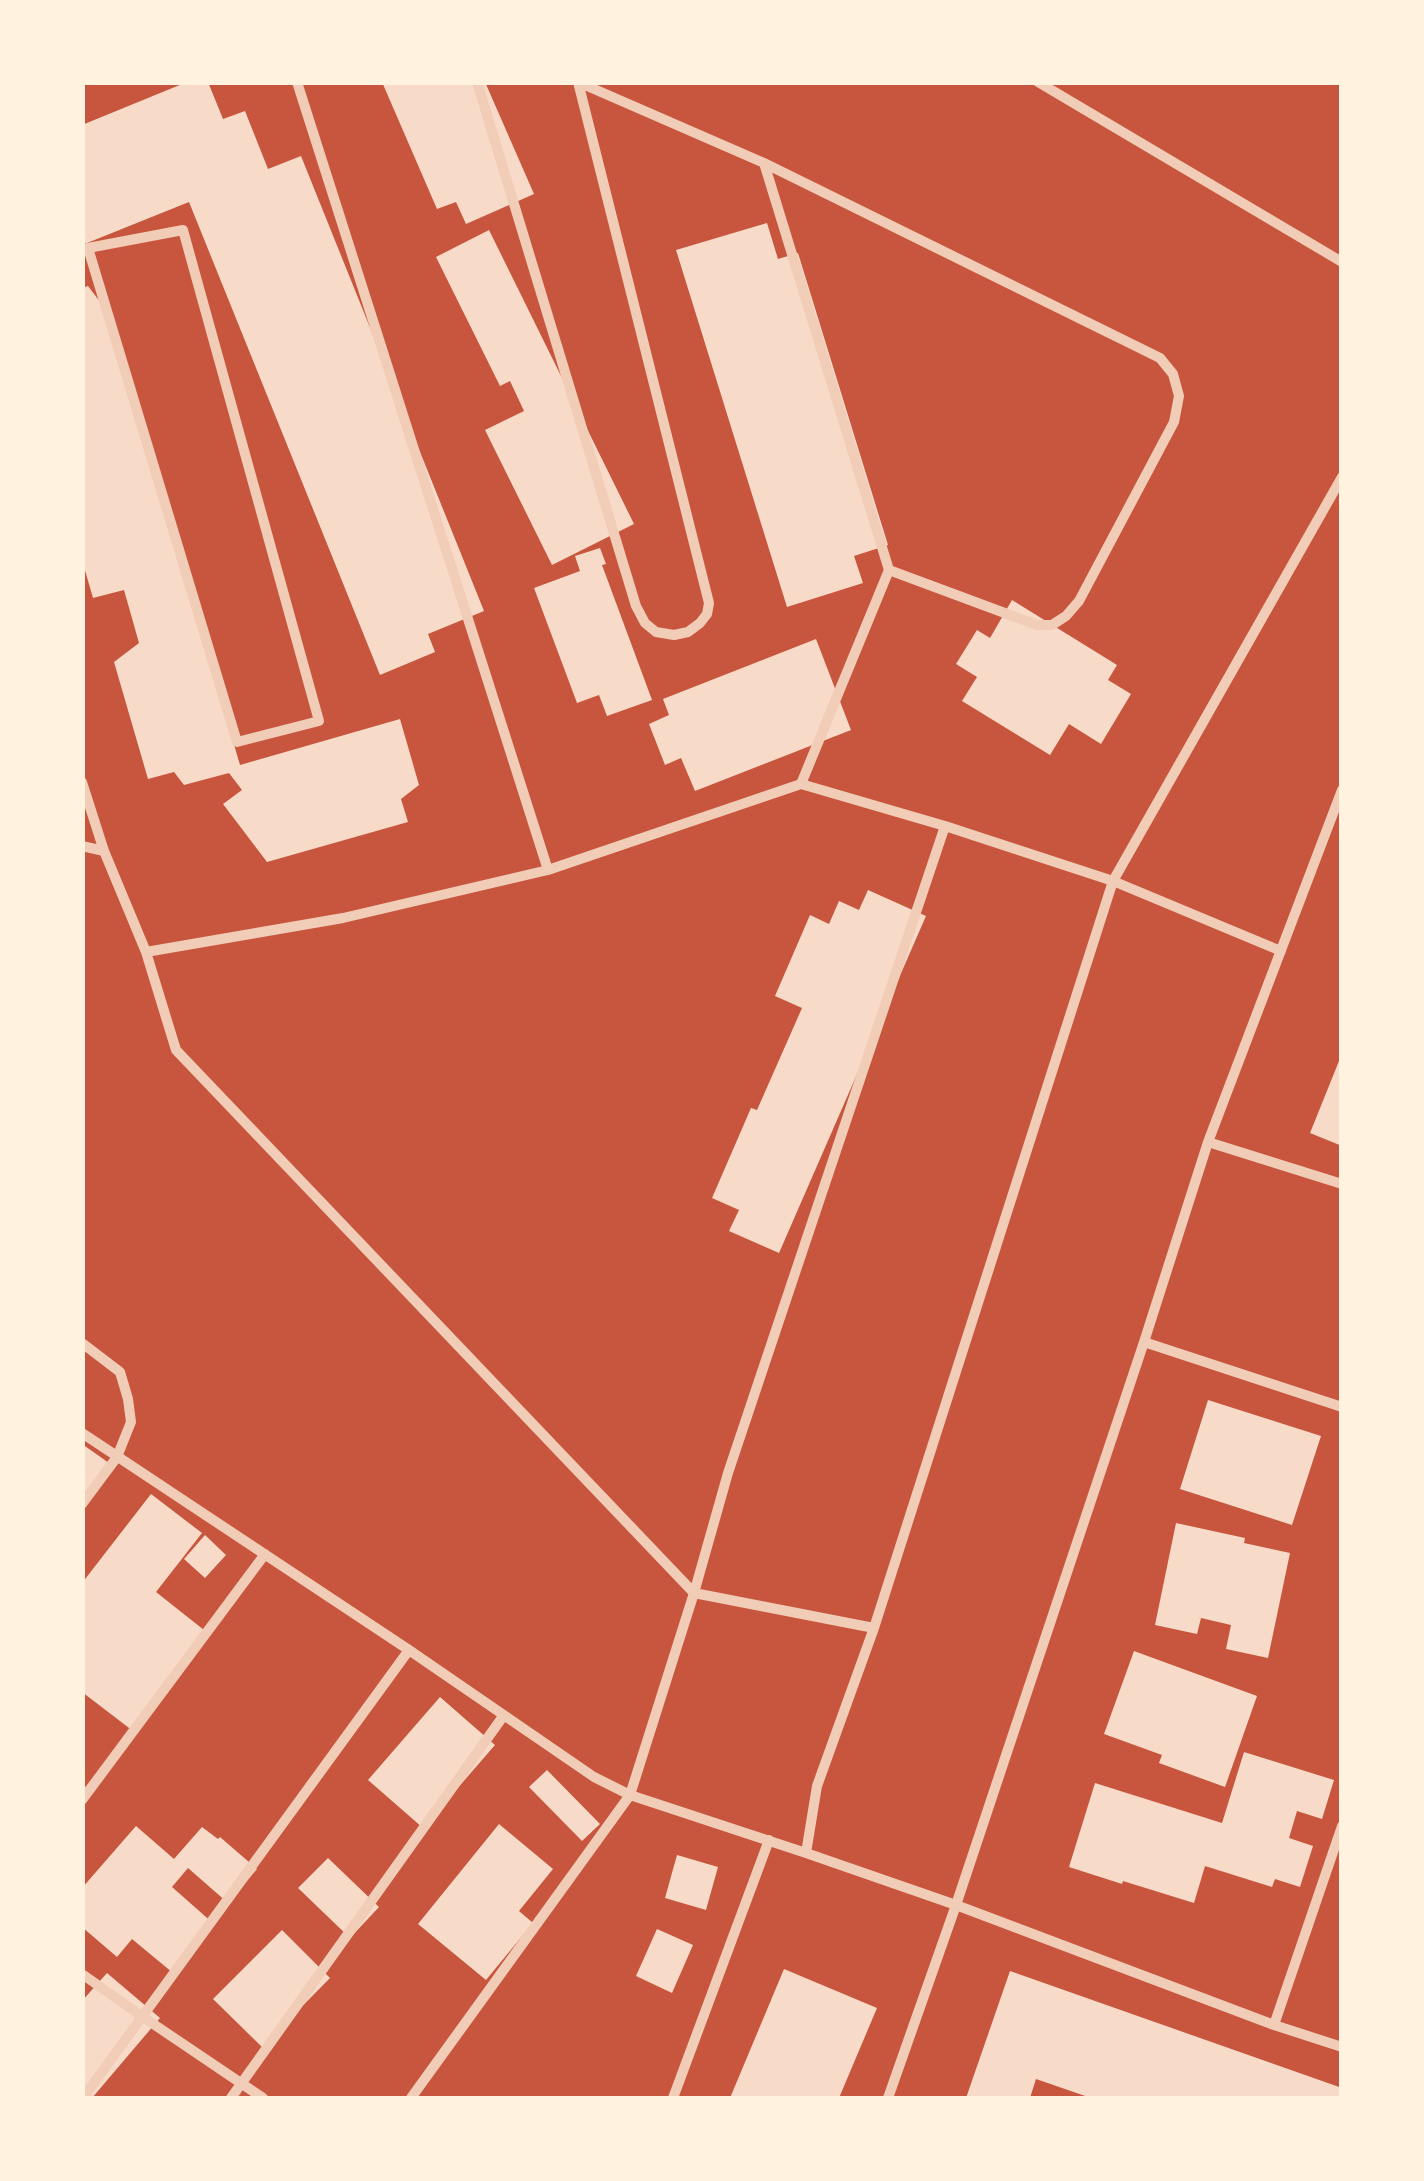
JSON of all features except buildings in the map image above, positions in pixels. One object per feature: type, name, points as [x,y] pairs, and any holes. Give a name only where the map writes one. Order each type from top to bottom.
[{"type":"street","points":[[296,82],[548,870]]},
{"type":"street","points":[[478,82],[636,606],[656,632],[674,635],[688,632],[700,623],[708,614],[709,603],[578,82]]},
{"type":"street","points":[[578,82],[764,163],[1160,358],[1173,374],[1179,396],[1174,422],[1079,601],[1066,616],[1052,625],[1037,625],[888,570]]},
{"type":"street","points":[[1038,82],[1342,262]]},
{"type":"street","points":[[764,163],[888,570],[800,784]]},
{"type":"street","points":[[183,230],[319,721],[237,742],[85,249],[183,230]]},
{"type":"street","points":[[806,1853],[817,1786],[874,1628],[1114,880],[1342,477]]},
{"type":"street","points":[[82,782],[104,850],[146,952],[176,1050],[694,1593],[874,1628]]},
{"type":"street","points":[[146,952],[343,918],[548,870],[800,784],[1114,880],[1282,951]]},
{"type":"street","points":[[888,2098],[956,1905],[1208,1142],[1342,790]]},
{"type":"street","points":[[411,2098],[630,1795],[728,1474],[945,826]]},
{"type":"street","points":[[82,846],[104,850]]},
{"type":"street","points":[[1208,1142],[1342,1184]]},
{"type":"street","points":[[1144,1342],[1342,1407]]},
{"type":"street","points":[[82,1343],[120,1372],[130,1422],[118,1457],[82,1504]]},
{"type":"street","points":[[82,1433],[594,1777],[630,1795],[956,1905],[1274,2026],[1342,2047]]},
{"type":"street","points":[[82,1800],[266,1554]]},
{"type":"street","points":[[84,2098],[408,1650]]},
{"type":"street","points":[[231,2098],[504,1715]]},
{"type":"street","points":[[1274,2026],[1342,1826]]},
{"type":"street","points":[[673,2098],[769,1840]]},
{"type":"street","points":[[82,1974],[264,2098]]}]
